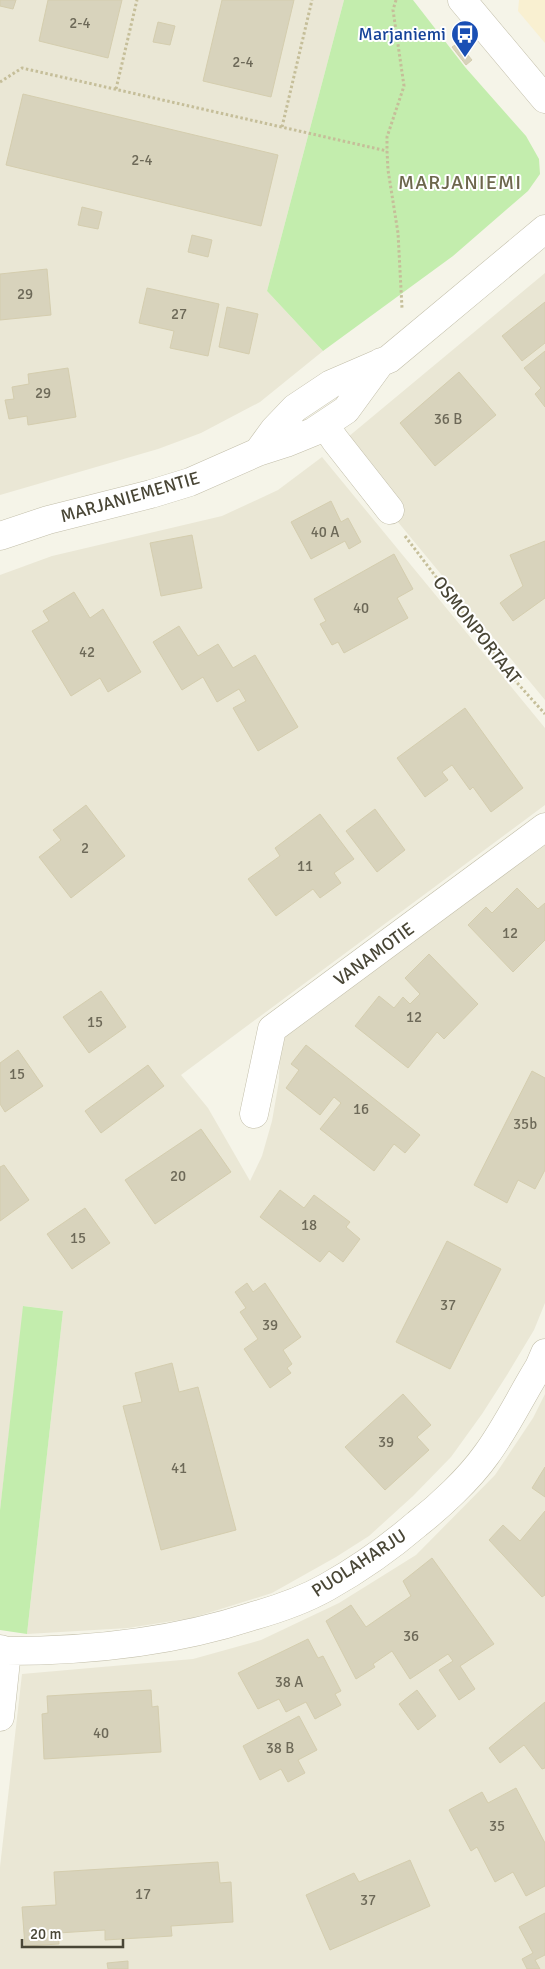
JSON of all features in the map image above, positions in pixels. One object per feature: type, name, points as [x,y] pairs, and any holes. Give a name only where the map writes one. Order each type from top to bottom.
[{"type":"street","points":[[462,0],[545,99]]},
{"type":"street","name":"MARJANIEMENTIE","points":[[258,452],[274,430],[295,408],[331,384],[389,359],[545,229]]},
{"type":"street","name":"MARJANIEMENTIE","points":[[0,536],[48,520],[151,494],[190,482],[326,425],[346,410],[381,362]]},
{"type":"street","points":[[326,425],[335,440],[390,510]]},
{"type":"street","name":"VANAMOTIE","points":[[254,1114],[272,1029],[545,827]]},
{"type":"street","name":"PUOLAHARJU","points":[[4,1650],[62,1651],[121,1645],[190,1634],[281,1608],[326,1588],[388,1548],[443,1503],[486,1456],[545,1353]]},
{"type":"street","points":[[0,1717],[4,1650]]},
{"type":"path","points":[[116,89],[137,0]]},
{"type":"path","points":[[282,126],[312,0]]},
{"type":"path","points":[[396,0],[392,10],[404,86],[387,138],[387,151],[388,170],[398,234],[402,308]]},
{"type":"path","points":[[0,82],[22,68],[387,151]]},
{"type":"path","name":"OSMONPORTAAT","points":[[410,544],[511,676],[545,714]]},
{"type":"shaded area","points":[[0,0],[344,0],[267,291],[323,351],[260,402],[201,433],[158,449],[0,495]]},
{"type":"shaded area","points":[[519,0],[545,0],[545,43],[518,11]]},
{"type":"shaded area","points":[[545,273],[545,700],[336,447]]},
{"type":"shaded area","points":[[322,457],[545,728],[545,805],[181,1075],[208,1108],[250,1181],[262,1156],[272,1121],[279,1081],[280,1041],[545,843],[545,1303],[534,1330],[507,1375],[451,1457],[413,1496],[369,1536],[272,1593],[192,1618],[128,1628],[27,1634],[63,1311],[24,1306],[0,1510],[0,575],[52,556],[222,516],[278,490]]},
{"type":"shaded area","points":[[545,1394],[545,1969],[0,1969],[0,1867],[22,1674],[193,1659],[261,1640],[339,1603],[416,1555],[495,1475],[533,1418]]},
{"type":"green space","points":[[344,0],[413,0],[465,67],[526,136],[539,159],[540,174],[528,191],[453,256],[323,351],[267,291]]},
{"type":"green space","points":[[23,1306],[63,1311],[27,1634],[0,1630],[0,1510]]},
{"type":"building","points":[[0,0],[16,0],[13,9],[0,6]]},
{"type":"building","points":[[48,0],[122,0],[108,58],[39,41]]},
{"type":"building","points":[[222,0],[294,0],[271,97],[203,81]]},
{"type":"building","points":[[158,22],[175,26],[170,45],[153,42]]},
{"type":"building","points":[[458,43],[472,60],[466,65],[452,47]]},
{"type":"building","points":[[23,94],[278,155],[261,226],[6,165]]},
{"type":"building","points":[[82,207],[102,212],[98,229],[78,225]]},
{"type":"building","points":[[192,235],[212,240],[208,257],[188,252]]},
{"type":"building","points":[[47,269],[51,315],[0,320],[0,274]]},
{"type":"building","points":[[147,288],[219,304],[208,356],[170,348],[174,331],[139,323]]},
{"type":"building","points":[[545,302],[545,343],[522,361],[502,336]]},
{"type":"building","points":[[227,307],[258,314],[249,354],[219,347]]},
{"type":"building","points":[[545,351],[545,407],[535,394],[541,388],[524,368]]},
{"type":"building","points":[[68,368],[76,417],[28,425],[27,416],[9,419],[5,400],[14,399],[12,387],[29,384],[28,374]]},
{"type":"building","points":[[459,372],[496,415],[435,466],[400,423]]},
{"type":"building","points":[[331,501],[341,522],[348,518],[361,542],[349,549],[345,541],[311,559],[291,522]]},
{"type":"building","points":[[192,535],[202,588],[161,596],[150,543]]},
{"type":"building","points":[[545,541],[545,598],[513,621],[500,603],[523,586],[510,555]]},
{"type":"building","points":[[394,554],[413,589],[397,598],[408,618],[344,653],[338,642],[332,645],[320,624],[326,621],[314,599]]},
{"type":"building","points":[[74,592],[90,618],[103,609],[141,672],[108,692],[100,678],[71,696],[32,631],[49,621],[43,611]]},
{"type":"building","points":[[179,626],[198,656],[218,644],[233,668],[255,655],[298,727],[258,751],[233,708],[246,701],[239,689],[217,702],[203,677],[182,690],[153,642]]},
{"type":"building","points":[[465,708],[523,788],[491,812],[473,787],[470,790],[452,765],[442,772],[448,780],[425,797],[397,758]]},
{"type":"building","points":[[86,805],[125,856],[71,898],[39,857],[61,840],[53,830]]},
{"type":"building","points":[[375,809],[405,850],[377,872],[346,831]]},
{"type":"building","points":[[320,814],[354,859],[334,873],[341,883],[320,898],[313,889],[276,916],[248,879],[280,856],[275,848]]},
{"type":"building","points":[[517,888],[538,909],[545,903],[545,940],[513,972],[468,925],[486,907],[492,913]]},
{"type":"building","points":[[429,954],[478,1004],[444,1039],[437,1032],[408,1068],[355,1026],[379,996],[394,1008],[403,997],[410,1004],[420,994],[405,978]]},
{"type":"building","points":[[101,991],[126,1027],[89,1053],[63,1017]]},
{"type":"building","points":[[306,1045],[420,1135],[405,1153],[394,1144],[374,1171],[320,1129],[341,1103],[334,1097],[320,1115],[286,1088],[299,1070],[291,1064]]},
{"type":"building","points":[[18,1050],[43,1086],[5,1112],[0,1104],[0,1063]]},
{"type":"building","points":[[148,1065],[164,1086],[101,1133],[85,1111]]},
{"type":"building","points":[[532,1071],[545,1078],[545,1170],[535,1189],[518,1180],[507,1203],[474,1185]]},
{"type":"building","points":[[201,1129],[231,1172],[155,1224],[125,1180]]},
{"type":"building","points":[[4,1165],[29,1200],[0,1221],[0,1167]]},
{"type":"building","points":[[280,1190],[304,1208],[314,1195],[350,1222],[346,1227],[360,1239],[343,1262],[329,1251],[320,1262],[260,1217]]},
{"type":"building","points":[[85,1208],[110,1243],[72,1269],[47,1234]]},
{"type":"building","points":[[447,1241],[501,1269],[450,1369],[396,1342]]},
{"type":"building","points":[[247,1283],[253,1292],[265,1283],[301,1337],[283,1350],[292,1364],[287,1368],[291,1373],[270,1388],[244,1349],[258,1339],[240,1312],[246,1308],[235,1292]]},
{"type":"building","points":[[172,1363],[179,1392],[198,1387],[236,1530],[161,1550],[123,1406],[142,1402],[135,1373]]},
{"type":"building","points":[[403,1394],[431,1425],[417,1437],[429,1450],[385,1490],[345,1447]]},
{"type":"building","points":[[545,1467],[545,1497],[532,1488]]},
{"type":"building","points":[[545,1511],[545,1595],[542,1597],[489,1540],[503,1525],[520,1541]]},
{"type":"building","points":[[432,1558],[494,1644],[460,1666],[475,1689],[459,1700],[439,1670],[453,1661],[448,1654],[410,1679],[392,1651],[373,1664],[375,1667],[356,1679],[326,1621],[351,1605],[366,1627],[411,1596],[403,1581]]},
{"type":"building","points":[[308,1639],[318,1658],[323,1656],[341,1691],[335,1694],[341,1705],[315,1719],[306,1702],[286,1712],[279,1699],[258,1709],[238,1673]]},
{"type":"building","points":[[151,1690],[152,1707],[158,1706],[161,1752],[44,1759],[42,1714],[48,1713],[47,1696]]},
{"type":"building","points":[[417,1690],[436,1716],[418,1730],[399,1704]]},
{"type":"building","points":[[545,1702],[545,1768],[542,1769],[524,1745],[500,1763],[489,1748]]},
{"type":"building","points":[[299,1716],[317,1750],[298,1760],[305,1773],[288,1782],[281,1769],[260,1780],[243,1746]]},
{"type":"building","points":[[516,1788],[545,1843],[545,1886],[526,1896],[513,1872],[495,1882],[477,1847],[471,1851],[449,1810],[482,1792],[488,1803]]},
{"type":"building","points":[[410,1860],[430,1906],[330,1950],[306,1895],[354,1873],[359,1882]]},
{"type":"building","points":[[218,1862],[220,1883],[231,1882],[233,1922],[171,1926],[172,1936],[105,1940],[105,1930],[58,1933],[59,1944],[25,1946],[22,1907],[56,1905],[54,1872]]},
{"type":"building","points":[[545,1913],[545,1955],[535,1960],[540,1969],[527,1969],[522,1959],[533,1953],[519,1927]]},
{"type":"building","points":[[128,1961],[128,1969],[108,1969],[107,1963]]},
{"type":"place","name":"Marjaniemi","points":[[465,58]]},
{"type":"district","name":"MARJANIEMI","points":[[460,182]]}]
